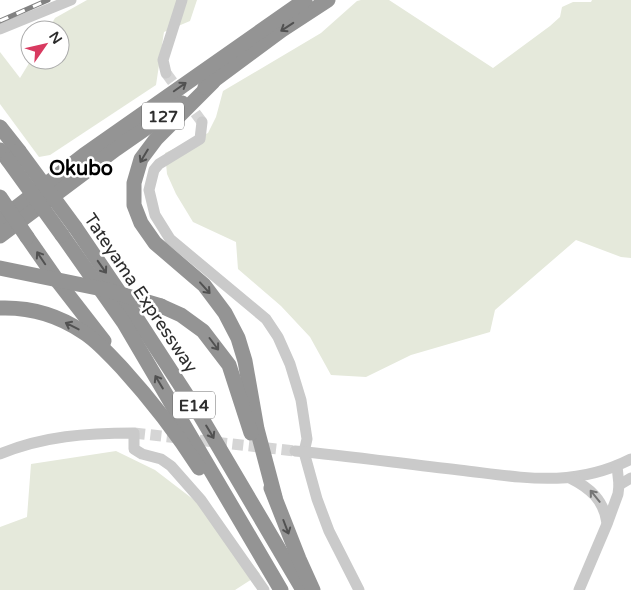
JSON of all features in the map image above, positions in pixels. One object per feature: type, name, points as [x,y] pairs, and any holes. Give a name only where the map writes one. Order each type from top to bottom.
[{"type":"highway","name":"127","points":[[0,220],[84,155],[305,0]]},
{"type":"highway","name":"127","points":[[0,236],[116,149],[213,82],[282,30],[328,0]]},
{"type":"highway","points":[[213,82],[156,139],[141,159],[134,183],[134,205],[141,223],[155,243],[204,285],[225,313],[238,338],[245,361],[257,429],[275,497]]},
{"type":"highway","name":"Tateyama Expressway","points":[[0,127],[9,154],[140,322],[201,417],[303,590]]},
{"type":"highway","name":"Tateyama Expressway","points":[[9,154],[52,197],[68,231],[279,585]]},
{"type":"highway","points":[[0,204],[84,155]]},
{"type":"highway","points":[[0,197],[59,283],[176,433],[279,585]]},
{"type":"highway","points":[[0,268],[106,290],[162,306],[181,315],[203,331],[229,365],[244,416],[299,559],[313,590]]},
{"type":"highway","points":[[0,308],[32,309],[84,332],[108,354],[145,394]]},
{"type":"street","points":[[0,29],[71,0]]},
{"type":"street","points":[[166,73],[163,60],[182,0]]},
{"type":"street","points":[[202,122],[200,139],[159,164],[154,170],[149,190],[154,215],[170,238],[266,319],[278,337],[290,364],[301,400],[307,439],[300,452],[329,531],[359,590]]},
{"type":"street","points":[[0,454],[31,443],[57,437],[99,433],[134,433],[134,449],[142,454],[161,458],[171,466],[201,500],[264,590]]},
{"type":"street","points":[[300,452],[514,478],[570,478],[598,472],[631,459]]},
{"type":"street","points":[[579,590],[618,494],[617,466]]},
{"type":"street","points":[[570,478],[586,487],[599,500],[605,511],[607,524]]},
{"type":"street","points":[[619,485],[631,478]]},
{"type":"shaded area","points":[[87,0],[197,0],[190,21],[164,32],[156,85],[50,155],[39,157],[0,104],[0,52],[20,78],[25,70],[70,70],[70,20],[54,20]]},
{"type":"shaded area","points":[[389,0],[493,68],[550,26],[560,17],[562,7],[573,2],[591,2],[592,0],[631,0],[631,258],[621,257],[576,240],[495,310],[490,332],[411,355],[366,377],[331,375],[310,337],[281,306],[238,269],[236,242],[193,222],[176,194],[167,174],[165,153],[208,133],[216,117],[223,91],[321,33],[357,1]]},
{"type":"shaded area","points":[[116,451],[155,470],[215,516],[260,574],[235,590],[0,590],[0,527],[27,517],[31,464]]},
{"type":"tunnel","points":[[166,73],[202,122]]},
{"type":"tunnel","points":[[134,433],[295,451]]},
{"type":"railway","points":[[0,21],[48,0]]},
{"type":"district","name":"Okubo","points":[[81,168]]}]
